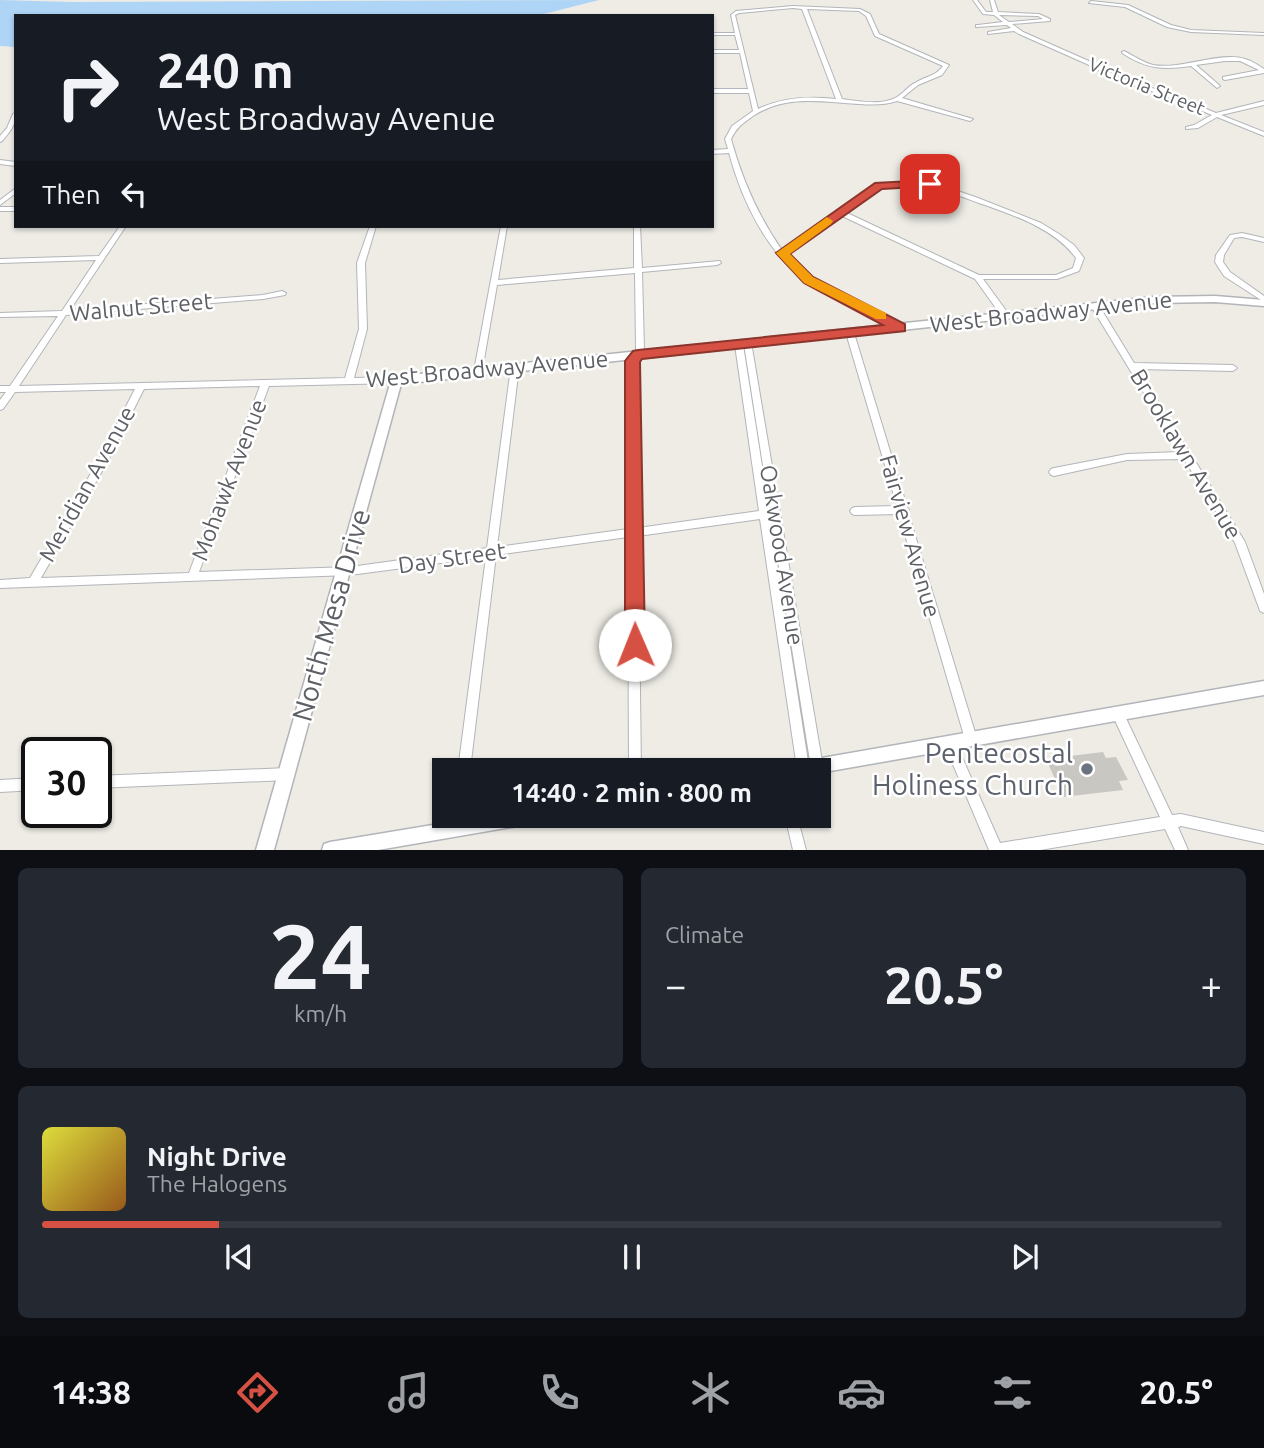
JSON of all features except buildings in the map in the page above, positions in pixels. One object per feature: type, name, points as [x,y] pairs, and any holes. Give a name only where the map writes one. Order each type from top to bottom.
[{"type":"main road","name":"West Broadway Avenue","points":[[396,380],[1095,306],[1175,299],[1264,301]]},
{"type":"main road","name":"North Mesa Drive","points":[[265,849],[396,380]]},
{"type":"street","name":"Victoria Street","points":[[975,0],[983,12],[996,15],[1015,29],[1116,78],[1264,134]]},
{"type":"street","points":[[978,26],[1048,19],[1039,15],[996,15],[992,0]]},
{"type":"street","points":[[1091,2],[1126,6],[1163,23],[1191,31],[1264,34]]},
{"type":"street","points":[[804,8],[839,99]]},
{"type":"street","points":[[756,112],[737,34],[733,15],[735,13],[804,8],[864,12],[877,35],[946,65],[940,74],[916,84],[898,99],[881,103],[794,99],[756,112],[731,131],[728,139],[750,200],[782,253],[809,280],[900,327]]},
{"type":"street","points":[[990,33],[1015,29]]},
{"type":"street","points":[[714,34],[737,34]]},
{"type":"street","points":[[714,51],[742,51]]},
{"type":"street","points":[[1124,52],[1135,60],[1156,67],[1244,60],[1264,71]]},
{"type":"street","points":[[1193,65],[1217,86]]},
{"type":"street","points":[[1225,78],[1264,71]]},
{"type":"street","points":[[714,91],[751,91]]},
{"type":"street","points":[[898,99],[970,119]]},
{"type":"street","points":[[1188,128],[1196,127],[1217,114],[1264,103]]},
{"type":"street","points":[[0,140],[7,134],[14,118]]},
{"type":"street","points":[[714,152],[731,151]]},
{"type":"street","points":[[782,253],[839,212],[879,185],[930,184],[1052,231],[1068,243],[1080,258],[1076,269],[1057,277],[978,277],[839,212]]},
{"type":"street","points":[[0,203],[14,192]]},
{"type":"street","points":[[0,407],[122,228]]},
{"type":"street","points":[[349,380],[363,329],[361,263],[372,228]]},
{"type":"street","points":[[478,371],[504,228]]},
{"type":"street","points":[[635,758],[631,365],[640,350],[637,228]]},
{"type":"street","points":[[1264,240],[1242,235],[1232,236],[1220,255],[1219,262],[1227,274],[1264,301]]},
{"type":"street","points":[[0,261],[101,258]]},
{"type":"street","points":[[494,283],[717,263]]},
{"type":"street","points":[[978,277],[1006,316]]},
{"type":"street","name":"Walnut Street","points":[[0,315],[64,313],[263,297],[282,293]]},
{"type":"street","name":"Brooklawn Avenue","points":[[1095,306],[1240,542],[1264,608]]},
{"type":"street","name":"Fairview Avenue","points":[[850,333],[971,739]]},
{"type":"street","name":"Oakwood Avenue","points":[[743,344],[803,758]]},
{"type":"street","points":[[1132,366],[1233,368]]},
{"type":"street","points":[[466,758],[515,368]]},
{"type":"street","name":"West Broadway Avenue","points":[[0,389],[396,380]]},
{"type":"street","name":"Mohawk Avenue","points":[[192,577],[266,382]]},
{"type":"street","name":"Meridian Avenue","points":[[33,583],[101,464],[141,386]]},
{"type":"street","points":[[1054,472],[1127,457],[1188,455]]},
{"type":"street","points":[[855,511],[904,510]]},
{"type":"street","name":"Day Street","points":[[0,584],[343,572],[769,514]]},
{"type":"street","points":[[831,763],[1264,688]]},
{"type":"street","points":[[1118,714],[1182,849]]},
{"type":"street","points":[[950,743],[997,849],[1169,821],[1192,821],[1264,838]]},
{"type":"street","points":[[112,781],[287,774]]},
{"type":"street","points":[[0,786],[21,785]]},
{"type":"street","points":[[330,849],[411,843],[445,828]]},
{"type":"street","points":[[794,828],[800,849]]},
{"type":"water","points":[[0,0],[599,0],[544,14],[14,14],[14,47],[0,46]]},
{"type":"slow traffic","points":[[827,221],[782,253],[799,272],[820,287],[881,316]]},
{"type":"place","name":"Pentecostal Holiness Church","points":[[1087,769]]},
{"type":"route","points":[[635,645],[633,361],[638,355],[900,327],[871,310],[820,287],[799,272],[782,253],[879,185],[930,184]]}]
